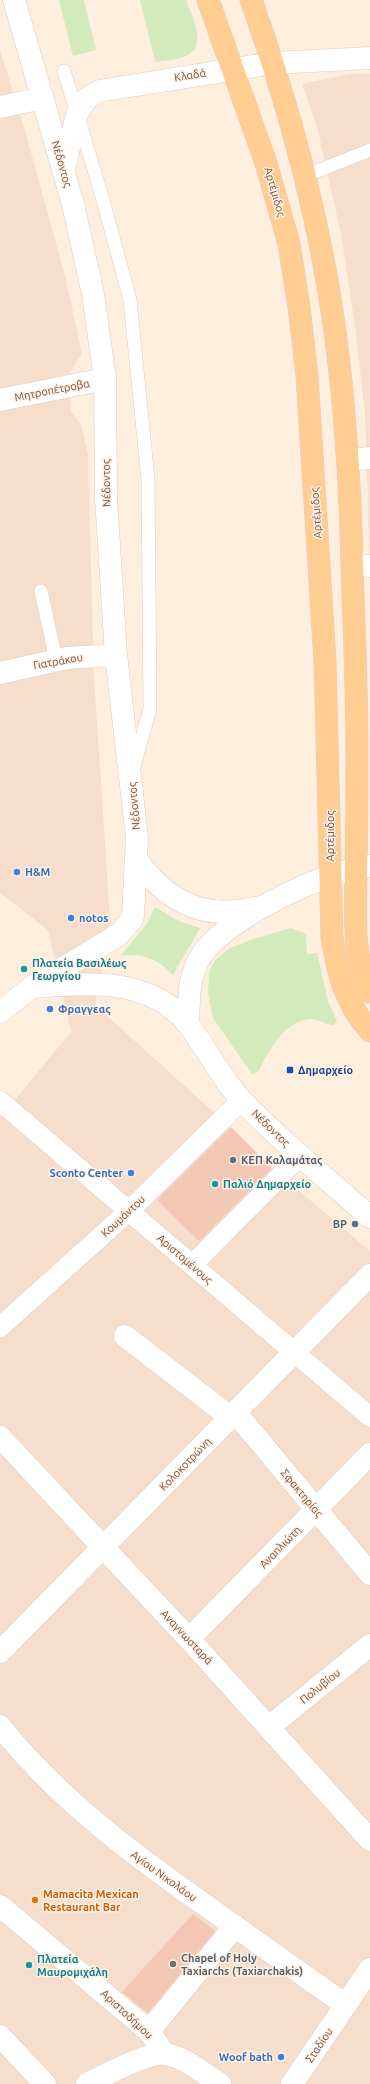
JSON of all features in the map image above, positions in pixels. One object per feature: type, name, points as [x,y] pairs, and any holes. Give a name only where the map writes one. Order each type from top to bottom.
[{"type":"main road","name":"Αρτέμιδος","points":[[208,0],[251,116],[283,221],[299,307],[307,384],[322,603],[328,758],[332,937],[338,974],[349,1001],[370,1031]]},
{"type":"main road","points":[[251,0],[287,107],[305,176],[316,223],[333,319],[361,565],[364,741],[363,867],[358,957],[370,992]]},
{"type":"street","name":"Νέδοντος","points":[[0,1012],[32,987],[118,935],[131,921],[133,916],[137,860],[131,776],[120,702],[116,655],[106,498],[105,379],[93,294],[64,169],[14,0]]},
{"type":"street","name":"Κλαδά","points":[[64,169],[78,114],[86,99],[99,91],[232,68],[273,63],[370,58]]},
{"type":"street","points":[[0,107],[43,98]]},
{"type":"street","name":"Μητροπέτροβα","points":[[0,400],[105,379]]},
{"type":"street","points":[[348,460],[370,458]]},
{"type":"street","name":"Γιατράκου","points":[[0,673],[79,656],[116,655]]},
{"type":"street","points":[[137,860],[163,889],[192,907],[204,911],[226,912],[263,905]]},
{"type":"street","points":[[188,1024],[193,972],[199,960],[223,932],[263,905],[330,876],[363,867]]},
{"type":"street","name":"Νέδοντος","points":[[32,987],[95,984],[129,988],[166,1005],[188,1024],[242,1100],[300,1156],[370,1217]]},
{"type":"street","name":"Κουμάντου","points":[[0,1327],[129,1211],[242,1100]]},
{"type":"street","name":"Αριστομένους","points":[[0,1101],[370,1417]]},
{"type":"street","points":[[192,1266],[300,1156]]},
{"type":"street","name":"Κολοκοτρώνη","points":[[0,1652],[370,1275]]},
{"type":"street","name":"Σφακτηρίας","points":[[125,1336],[233,1415],[370,1574]]},
{"type":"street","name":"Αναγνωσταρά","points":[[0,1437],[269,1727],[370,1840]]},
{"type":"street","name":"Αναπλιώτη","points":[[189,1640],[370,1454]]},
{"type":"street","name":"Πολυβίου","points":[[269,1727],[368,1651]]},
{"type":"street","name":"Αγίου Νικολάου","points":[[0,1726],[23,1756],[55,1787],[125,1848],[346,2005]]},
{"type":"street","name":"Αριστοδήμου","points":[[0,1906],[148,2031],[164,2054]]},
{"type":"street","points":[[148,2031],[235,1926]]},
{"type":"street","name":"Σταδίου","points":[[292,2084],[370,1969]]},
{"type":"street","points":[[346,2005],[361,1999],[370,1999]]},
{"type":"street","points":[[0,2036],[45,2084]]},
{"type":"street","points":[[87,2084],[154,2054],[164,2054],[188,2064],[220,2084]]},
{"type":"lane","points":[[64,71],[78,114],[130,300],[148,479],[150,709],[131,776]]},
{"type":"lane","points":[[305,176],[370,150]]},
{"type":"lane","points":[[41,590],[56,660]]},
{"type":"shaded area","points":[[0,50],[24,127],[66,280],[82,354],[68,375],[71,412],[81,424],[88,455],[94,677],[110,920],[95,1005],[229,1126],[272,1168],[370,1251],[370,2084],[0,2084],[0,1118],[71,1032],[48,930],[0,893]]},
{"type":"shaded area","points":[[350,74],[370,74],[370,562],[365,413],[355,325],[341,234],[317,126],[302,84]]},
{"type":"green space","points":[[59,0],[84,0],[96,50],[73,56]]},
{"type":"green space","points":[[140,0],[186,0],[197,32],[196,47],[191,53],[176,59],[155,62]]},
{"type":"green space","points":[[155,907],[181,922],[200,928],[173,975],[167,969],[149,958],[135,955],[120,956],[147,924]]},
{"type":"green space","points":[[291,928],[306,934],[307,954],[317,953],[328,1001],[337,1022],[333,1025],[315,1019],[309,1019],[293,1025],[285,1031],[272,1047],[259,1071],[252,1074],[213,1018],[208,993],[209,972],[215,960],[230,948],[256,938]]},
{"type":"building","name":"Παλιό Δημαρχείο","points":[[231,1127],[272,1168],[199,1241],[157,1200]]},
{"type":"building","name":"Chapel of Holy Taxiarchs (Taxiarchakis)","points":[[193,1914],[215,1931],[148,2013],[122,1992]]},
{"type":"place","name":"H&M","points":[[17,872]]},
{"type":"place","name":"notos","points":[[71,918]]},
{"type":"place","name":"Πλατεία Βασιλέως Γεωργίου","points":[[24,969]]},
{"type":"place","name":"Φραγγεας","points":[[50,1009]]},
{"type":"place","name":"Δημαρχείο","points":[[290,1070]]},
{"type":"place","name":"ΚΕΠ Καλαμάτας","points":[[233,1160]]},
{"type":"place","name":"Sconto Center","points":[[131,1173]]},
{"type":"place","name":"Παλιό Δημαρχείο","points":[[215,1184]]},
{"type":"place","name":"BP","points":[[355,1224]]},
{"type":"place","name":"Mamacita Mexican Restaurant Bar","points":[[35,1900]]},
{"type":"place","name":"Chapel of Holy Taxiarchs (Taxiarchakis)","points":[[173,1964]]},
{"type":"place","name":"Πλατεία Μαυρομιχάλη","points":[[29,1965]]},
{"type":"place","name":"Woof bath","points":[[281,2057]]}]
